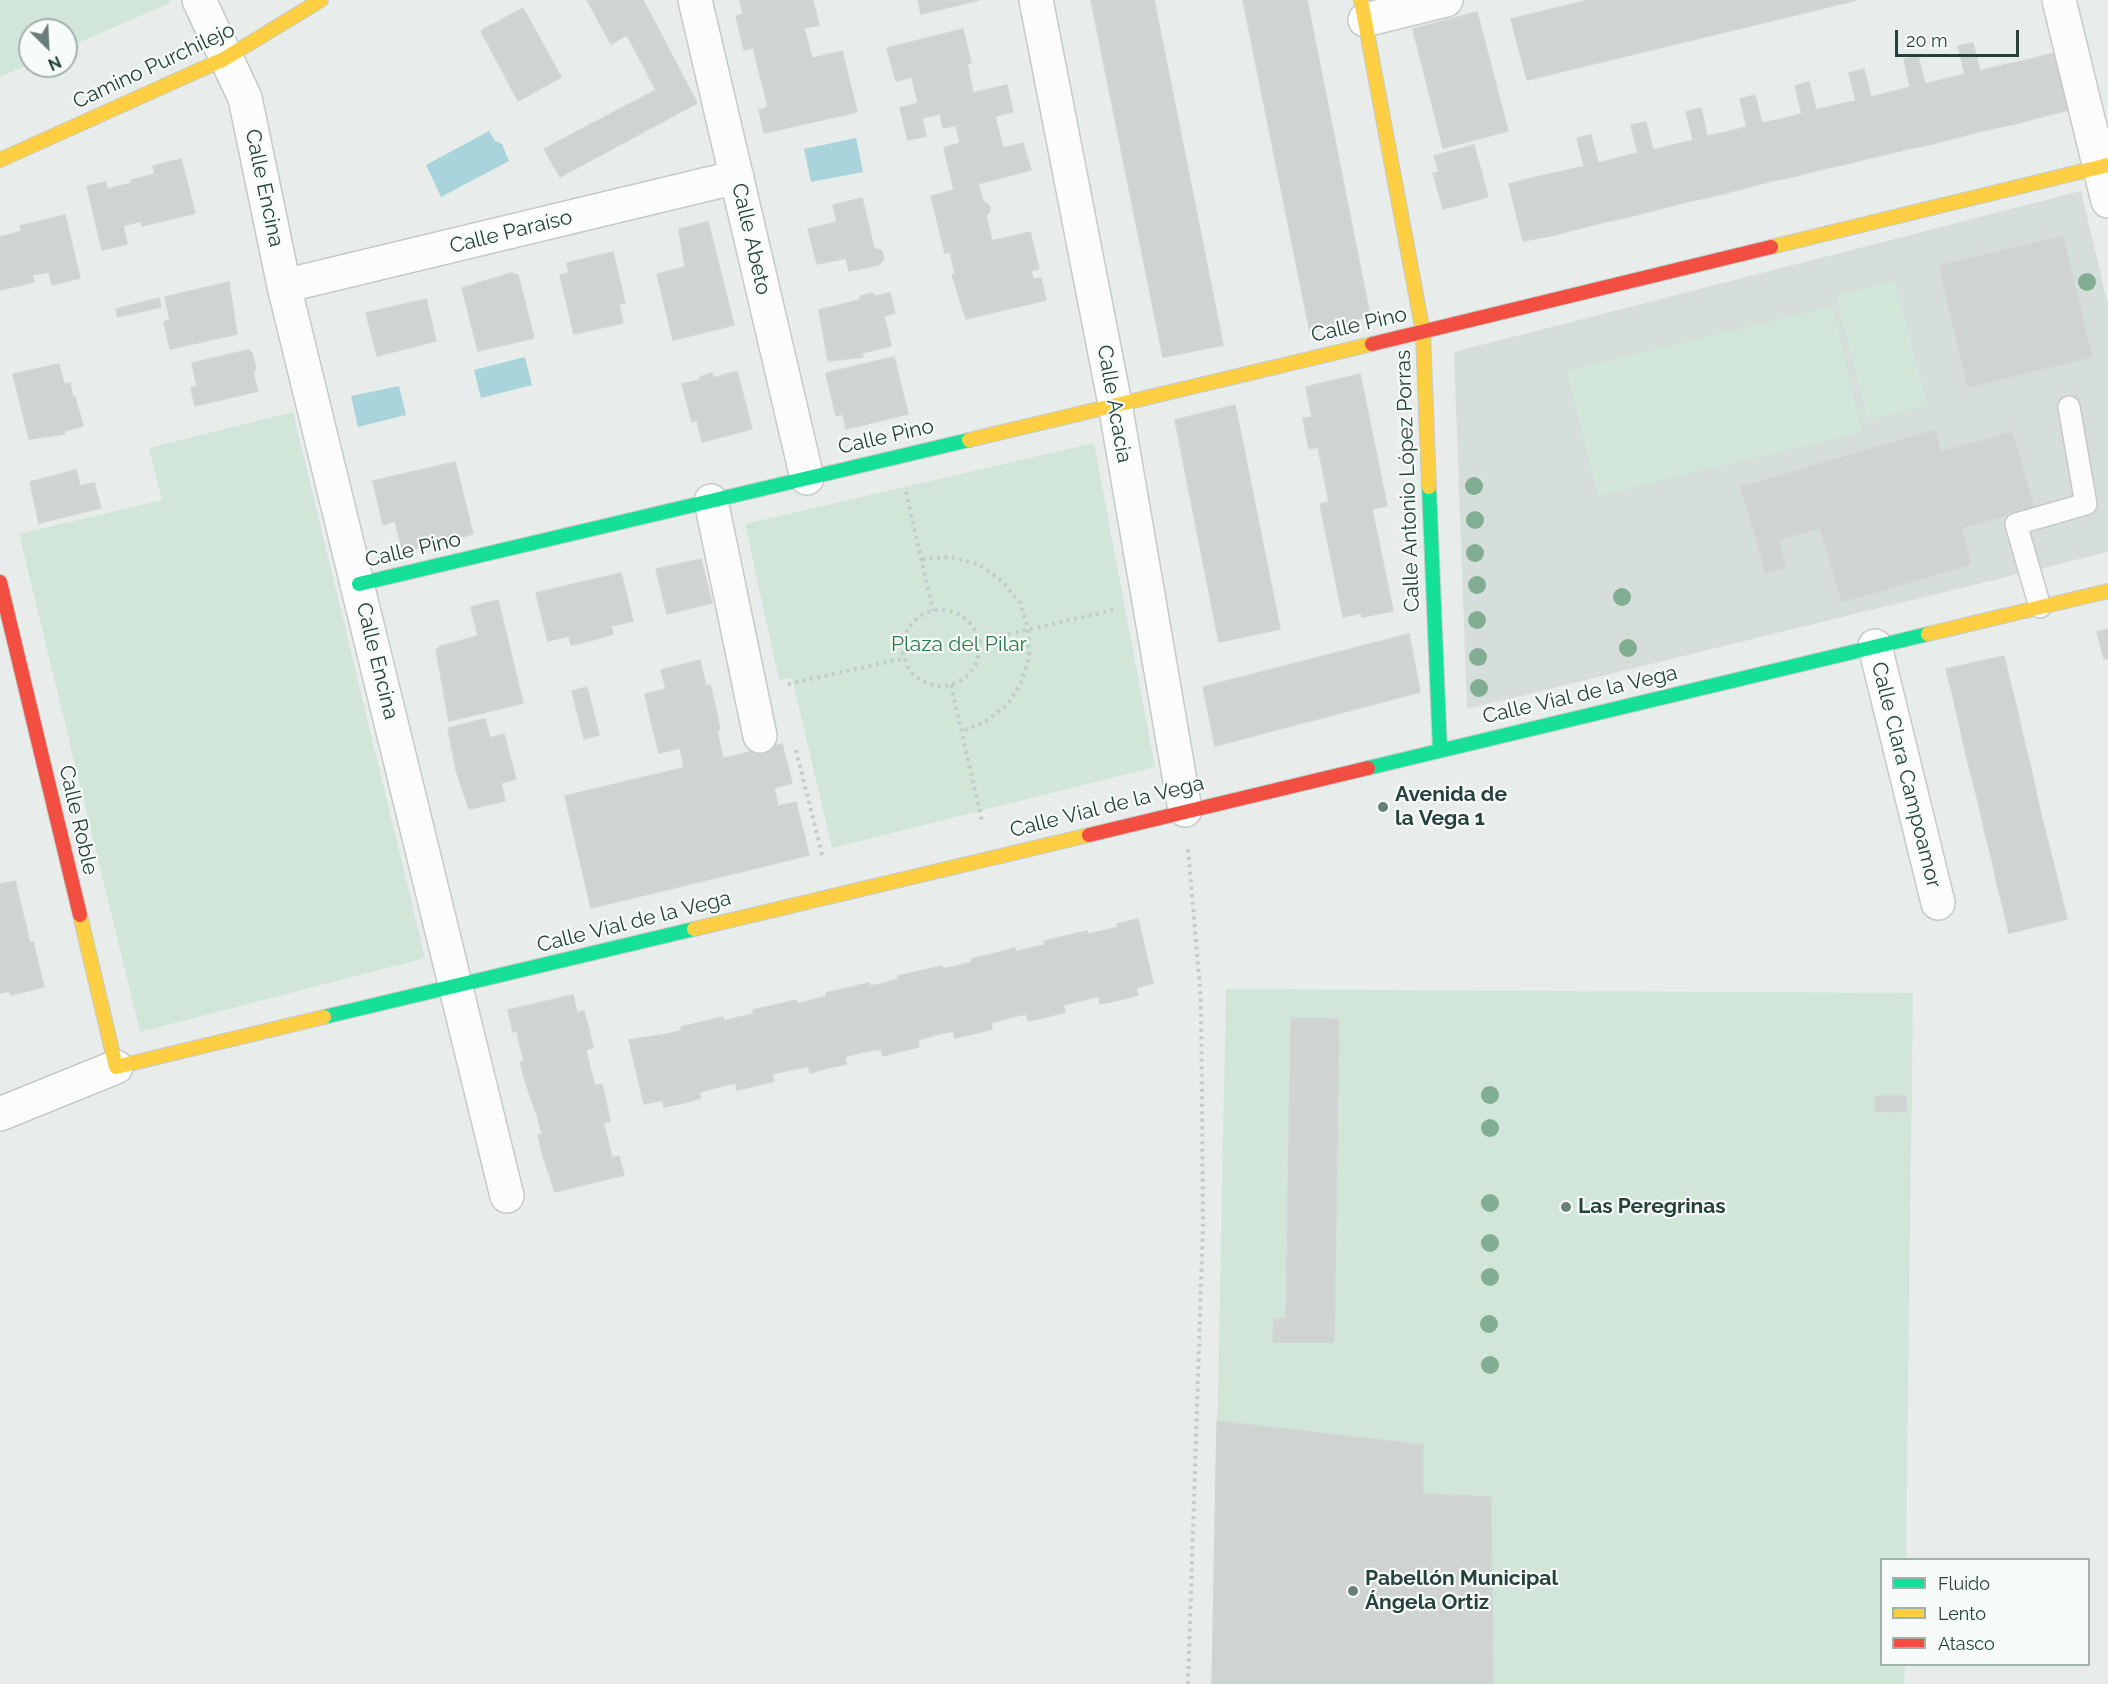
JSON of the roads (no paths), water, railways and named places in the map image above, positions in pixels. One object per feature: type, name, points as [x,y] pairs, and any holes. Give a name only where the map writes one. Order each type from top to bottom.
[{"type":"street","name":"Calle Encina","points":[[199,0],[224,59],[245,98],[285,286],[507,1196]]},
{"type":"street","name":"Camino Purchilejo","points":[[0,160],[224,59],[321,0]]},
{"type":"street","name":"Calle Abeto","points":[[695,0],[807,478]]},
{"type":"street","name":"Calle Acacia","points":[[1036,0],[1115,404],[1185,810]]},
{"type":"street","points":[[1363,10],[1446,0]]},
{"type":"street","points":[[2059,0],[2104,166],[2108,201]]},
{"type":"street","name":"Calle Antonio López Porras","points":[[1363,10],[1423,332],[1440,750]]},
{"type":"street","name":"Calle Pino","points":[[359,585],[1423,332],[2104,166]]},
{"type":"street","name":"Calle Paraíso","points":[[285,286],[737,177]]},
{"type":"street","points":[[711,501],[760,736]]},
{"type":"street","name":"Calle Roble","points":[[0,582],[116,1067]]},
{"type":"street","name":"Calle Vial de la Vega","points":[[116,1067],[2108,591]]},
{"type":"street","name":"Calle Clara Campoamor","points":[[1875,646],[1938,903]]},
{"type":"street","points":[[0,1114],[116,1067]]},
{"type":"lane","points":[[2040,607],[2016,524],[2086,504],[2068,407]]},
{"type":"water","points":[[489,131],[495,141],[502,144],[509,161],[441,197],[426,165]]},
{"type":"water","points":[[856,138],[863,172],[811,182],[804,149]]},
{"type":"water","points":[[525,357],[532,385],[481,398],[474,370]]},
{"type":"water","points":[[399,386],[406,415],[358,427],[351,396]]},
{"type":"place","name":"Avenida de la Vega 1","points":[[1383,807]]},
{"type":"place","name":"Las Peregrinas","points":[[1566,1207]]},
{"type":"place","name":"Pabellón Municipal Ángela Ortiz","points":[[1353,1591]]},
{"type":"park label","name":"Plaza del Pilar","points":[[959,645]]}]
